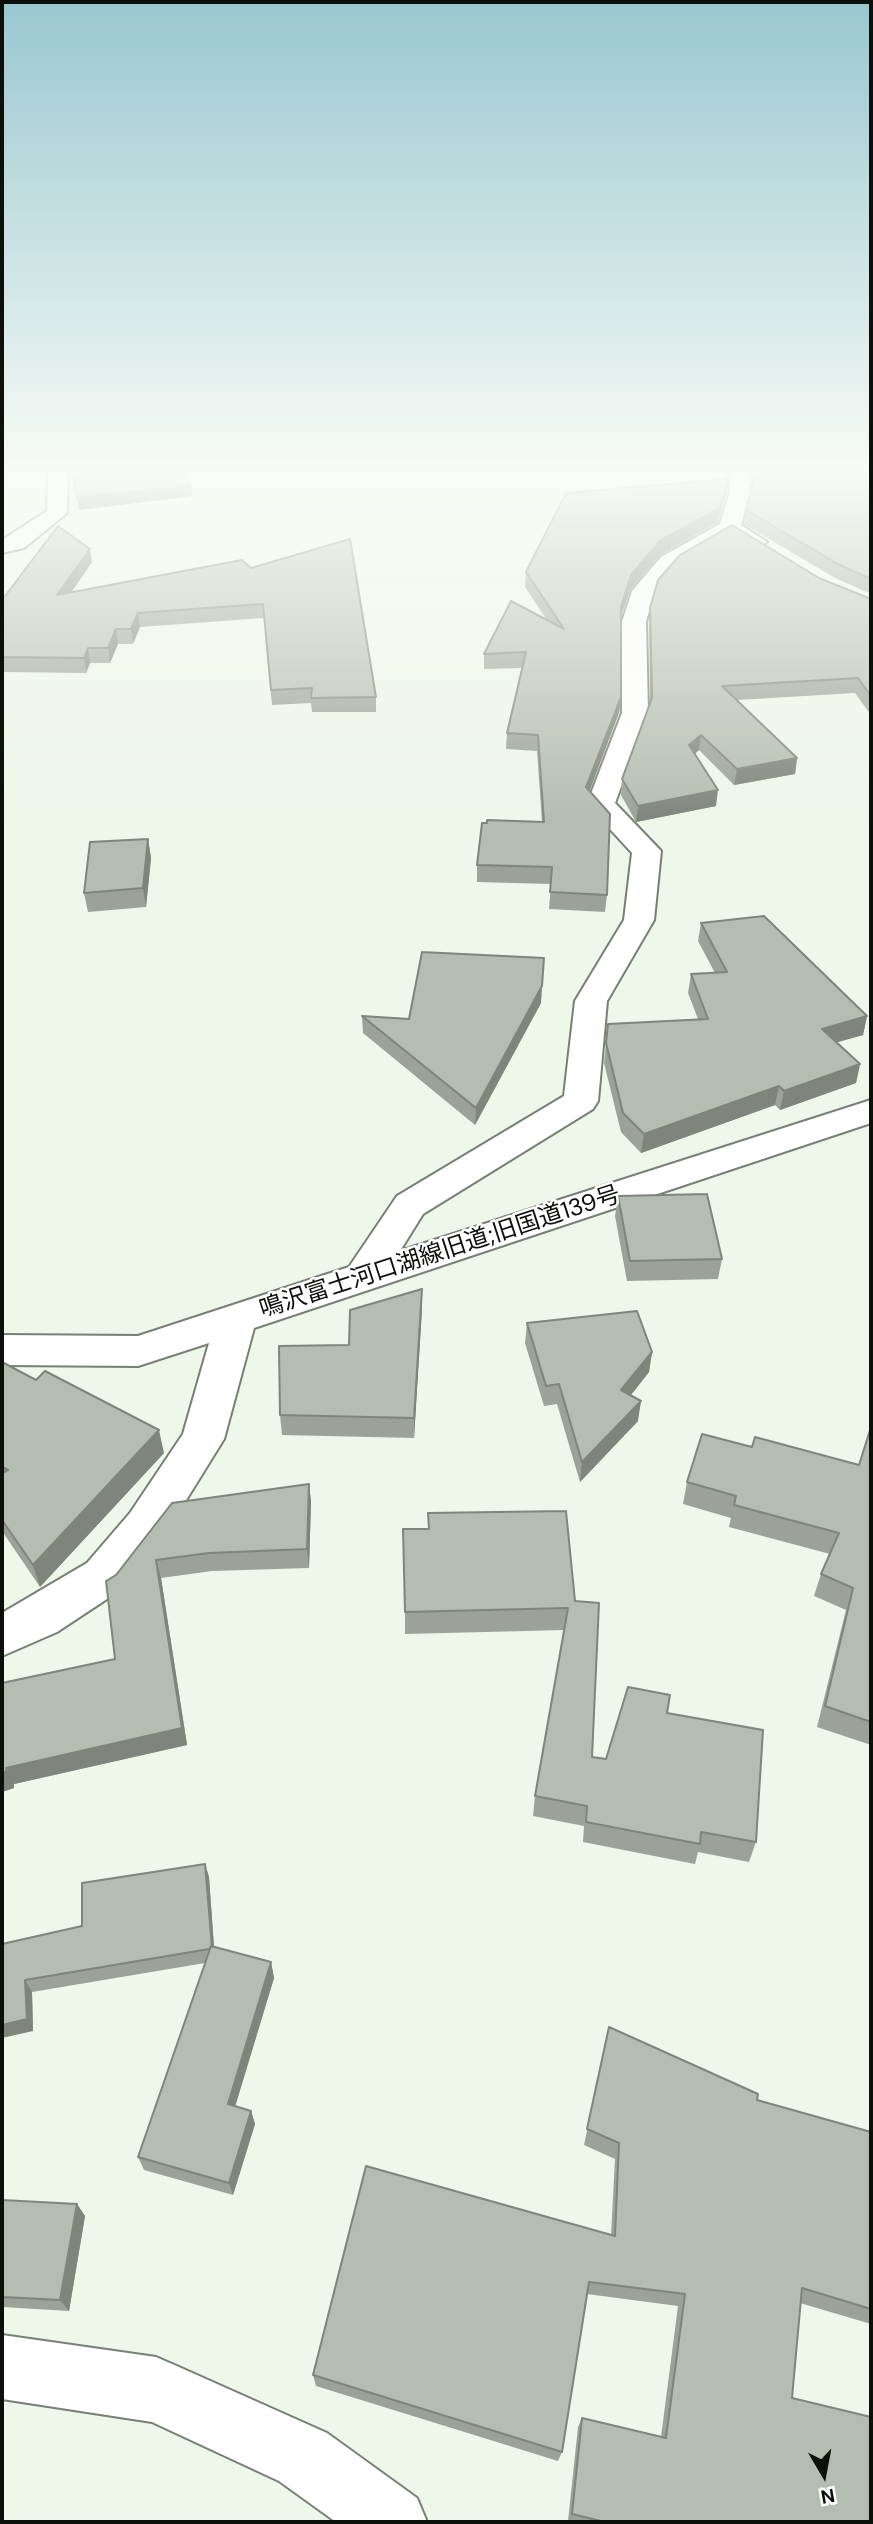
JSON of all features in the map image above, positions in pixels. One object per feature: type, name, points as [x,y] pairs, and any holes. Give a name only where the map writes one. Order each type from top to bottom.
[{"type":"street","points":[[362,1279],[410,1205],[581,1101],[591,1001],[639,920],[647,851],[601,804],[635,713],[634,622],[643,591],[647,587]]},
{"type":"street","name":"鳴沢富士河口湖線旧道;旧国道139号","points":[[2,1350],[138,1351],[871,1111]]},
{"type":"street","points":[[2,1635],[40,1617],[103,1577],[146,1526],[203,1439],[236,1320]]},
{"type":"street","points":[[2,2367],[156,2390],[303,2457],[393,2522]]},
{"type":"building","points":[[12,587],[63,587],[57,595],[100,587],[358,587],[376,697],[311,698],[312,688],[271,690],[263,604],[138,613],[131,629],[116,629],[108,648],[88,648],[84,658],[2,657],[2,600]]},
{"type":"building","points":[[536,587],[627,587],[621,607],[621,697],[586,787],[610,814],[607,895],[550,892],[552,867],[477,865],[482,823],[487,823],[487,820],[544,822],[538,735],[507,733],[526,652],[484,654],[511,601],[564,629]]},
{"type":"building","points":[[656,587],[841,587],[871,599],[871,696],[858,678],[722,686],[797,758],[737,769],[701,735],[689,745],[718,790],[638,806],[622,779],[652,698],[650,608]]},
{"type":"building","points":[[148,839],[143,888],[84,893],[90,842]]},
{"type":"building","points":[[764,916],[867,1016],[822,1029],[860,1064],[784,1091],[779,1086],[644,1134],[623,1113],[606,1043],[608,1024],[708,1019],[691,974],[727,972],[701,923]]},
{"type":"building","points":[[422,952],[544,958],[542,986],[476,1108],[362,1016],[409,1019]]},
{"type":"building","points":[[707,1194],[722,1259],[630,1261],[618,1196]]},
{"type":"building","points":[[422,1289],[414,1418],[280,1415],[279,1346],[349,1345],[350,1310]]},
{"type":"building","points":[[637,1311],[652,1352],[621,1390],[641,1401],[582,1462],[559,1384],[546,1386],[527,1323]]},
{"type":"building","points":[[2,1362],[36,1380],[45,1371],[159,1430],[33,1565],[2,1520],[2,1473],[8,1470],[2,1467]]},
{"type":"building","points":[[871,1427],[871,1722],[825,1706],[853,1588],[821,1574],[839,1533],[734,1505],[736,1496],[687,1482],[702,1434],[752,1447],[755,1437],[859,1465]]},
{"type":"building","points":[[309,1484],[307,1549],[209,1553],[156,1560],[182,1728],[6,1768],[7,1771],[2,1773],[2,1683],[115,1659],[106,1581],[116,1575],[172,1503]]},
{"type":"building","points":[[566,1511],[575,1601],[599,1603],[592,1757],[606,1759],[628,1687],[670,1695],[667,1713],[763,1730],[756,1842],[701,1832],[700,1844],[586,1822],[587,1806],[535,1796],[568,1608],[405,1612],[403,1529],[429,1529],[428,1513]]},
{"type":"building","points":[[205,1864],[212,1947],[25,1980],[27,2019],[2,2025],[2,1944],[82,1926],[82,1883]]},
{"type":"building","points":[[211,1946],[271,1962],[228,2104],[251,2111],[229,2183],[138,2157]]},
{"type":"building","points":[[609,2027],[758,2094],[757,2100],[871,2132],[871,2309],[802,2288],[792,2398],[871,2417],[871,2522],[605,2522],[572,2514],[582,2418],[666,2438],[685,2294],[589,2282],[562,2452],[313,2375],[366,2166],[615,2236],[619,2143],[587,2129]]},
{"type":"building","points":[[2,2200],[77,2204],[60,2300],[2,2297]]}]
